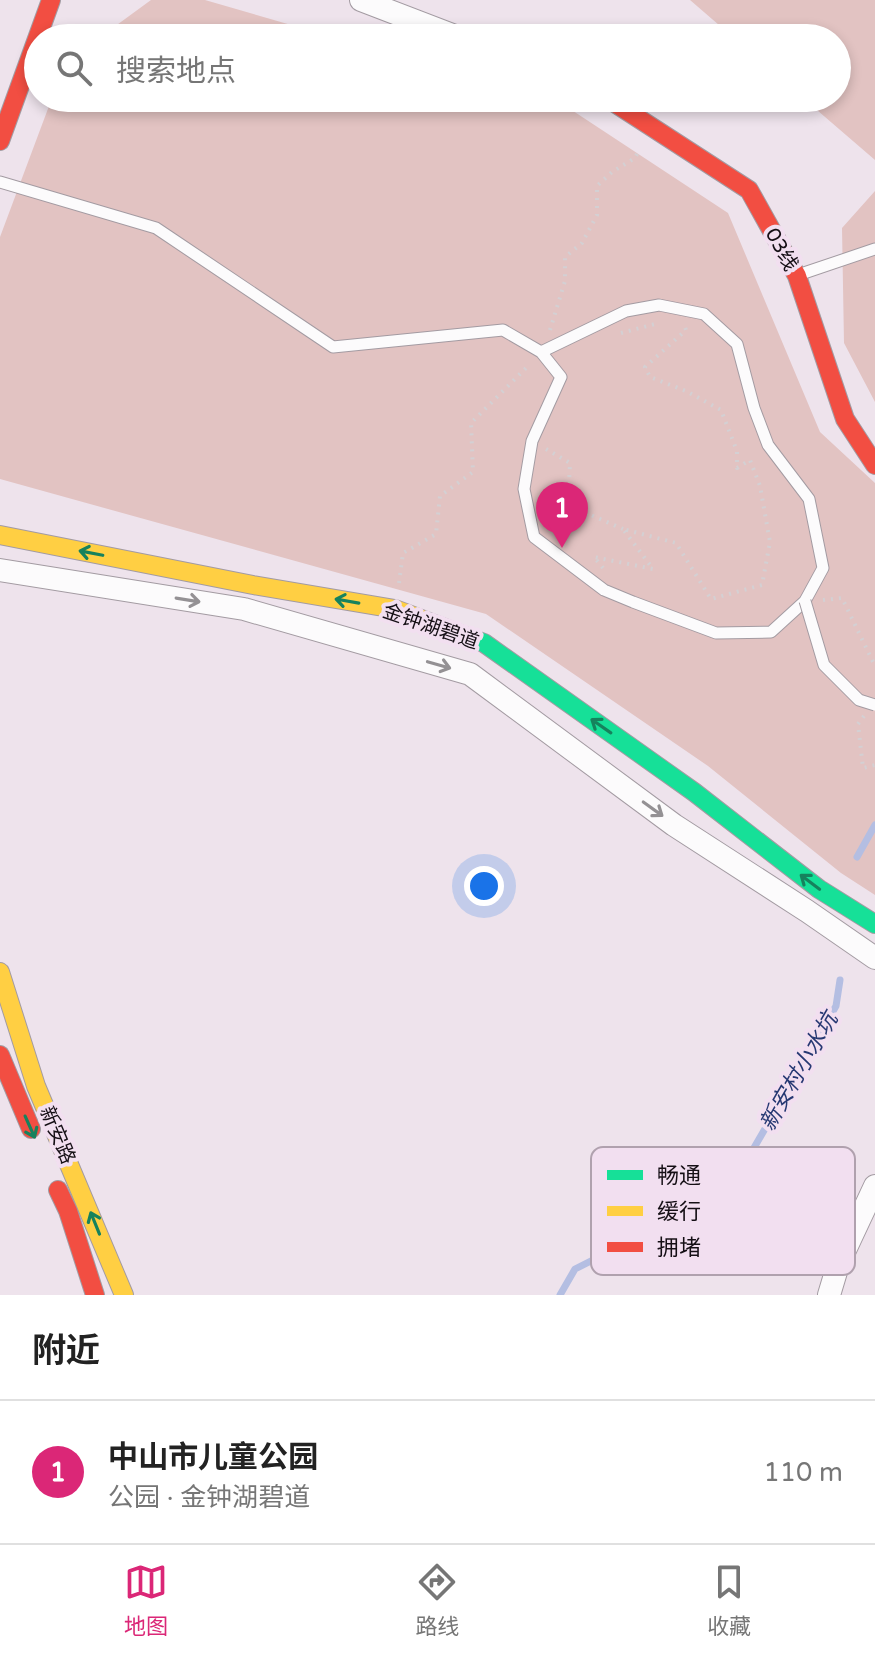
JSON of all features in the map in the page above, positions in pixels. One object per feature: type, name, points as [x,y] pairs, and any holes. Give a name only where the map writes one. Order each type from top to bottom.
[{"type":"street","points":[[42,24],[51,0]]},
{"type":"street","points":[[361,0],[424,24]]},
{"type":"street","points":[[0,141],[24,75]]},
{"type":"street","name":"03线","points":[[628,112],[749,190],[797,276],[845,419],[875,465]]},
{"type":"street","name":"金钟湖碧道","points":[[0,535],[253,585],[395,609],[484,643],[694,792],[819,889],[875,924]]},
{"type":"street","name":"金钟湖碧道","points":[[0,570],[244,609],[470,674],[674,825],[875,958]]},
{"type":"street","name":"新安路","points":[[0,972],[36,1086],[124,1295]]},
{"type":"street","name":"新安路","points":[[0,1055],[39,1145]]},
{"type":"street","name":"新安路","points":[[50,1171],[68,1211],[95,1295]]},
{"type":"street","points":[[855,1229],[875,1186]]},
{"type":"street","points":[[829,1295],[835,1275]]},
{"type":"lane","points":[[0,182],[156,228],[333,347],[503,330],[541,352],[561,377],[532,441],[524,489],[534,537],[604,590],[716,633],[771,632],[805,601],[823,568],[809,499],[768,445],[754,408],[737,344],[704,314],[659,305],[626,311],[541,352]]},
{"type":"lane","points":[[797,276],[875,249]]},
{"type":"lane","points":[[805,601],[824,665],[871,709]]},
{"type":"path","points":[[395,609],[403,553],[436,534],[440,496],[473,472],[471,423],[541,352],[565,281],[565,257],[582,243],[597,215],[597,186],[635,158],[651,127]]},
{"type":"path","points":[[532,441],[570,463],[568,505],[623,529],[676,543],[711,599],[762,585],[770,542],[760,486],[750,460],[737,468],[737,451],[721,410],[686,391],[650,377],[645,367],[686,330],[681,318]]},
{"type":"path","points":[[611,335],[667,321]]},
{"type":"path","points":[[604,568],[594,557],[653,569],[623,529]]},
{"type":"path","points":[[805,601],[842,598],[875,666]]},
{"type":"path","points":[[871,709],[858,724],[863,768],[875,765]]},
{"type":"shaded area","points":[[151,0],[205,0],[288,24],[118,24]]},
{"type":"shaded area","points":[[690,0],[875,0],[875,160],[819,112],[851,112],[851,24],[718,24]]},
{"type":"shaded area","points":[[47,112],[575,112],[728,213],[820,432],[875,483],[875,895],[841,873],[708,766],[486,614],[0,479],[0,237]]},
{"type":"shaded area","points":[[875,191],[875,402],[844,343],[842,228]]},
{"type":"waterway","name":"新安村小水坑","points":[[857,857],[875,825]]},
{"type":"waterway","name":"新安村小水坑","points":[[754,1147],[836,1006],[840,980]]},
{"type":"waterway","name":"新安村小水坑","points":[[560,1295],[575,1269],[591,1261]]},
{"type":"traffic: fast","points":[[424,620],[484,643],[694,792],[819,889],[875,924]]},
{"type":"traffic: slow","points":[[0,535],[253,585],[395,609],[424,620]]},
{"type":"traffic: slow","points":[[0,972],[36,1086],[124,1295]]},
{"type":"traffic: jam","points":[[42,24],[51,0]]},
{"type":"traffic: jam","points":[[0,141],[24,75]]},
{"type":"traffic: jam","points":[[629,112],[749,190],[797,276],[845,419],[875,465]]},
{"type":"traffic: jam","points":[[0,1055],[31,1129]]},
{"type":"traffic: jam","points":[[58,1190],[68,1211],[95,1295]]},
{"type":"place","name":"中山市儿童公园","points":[[562,548]]}]
